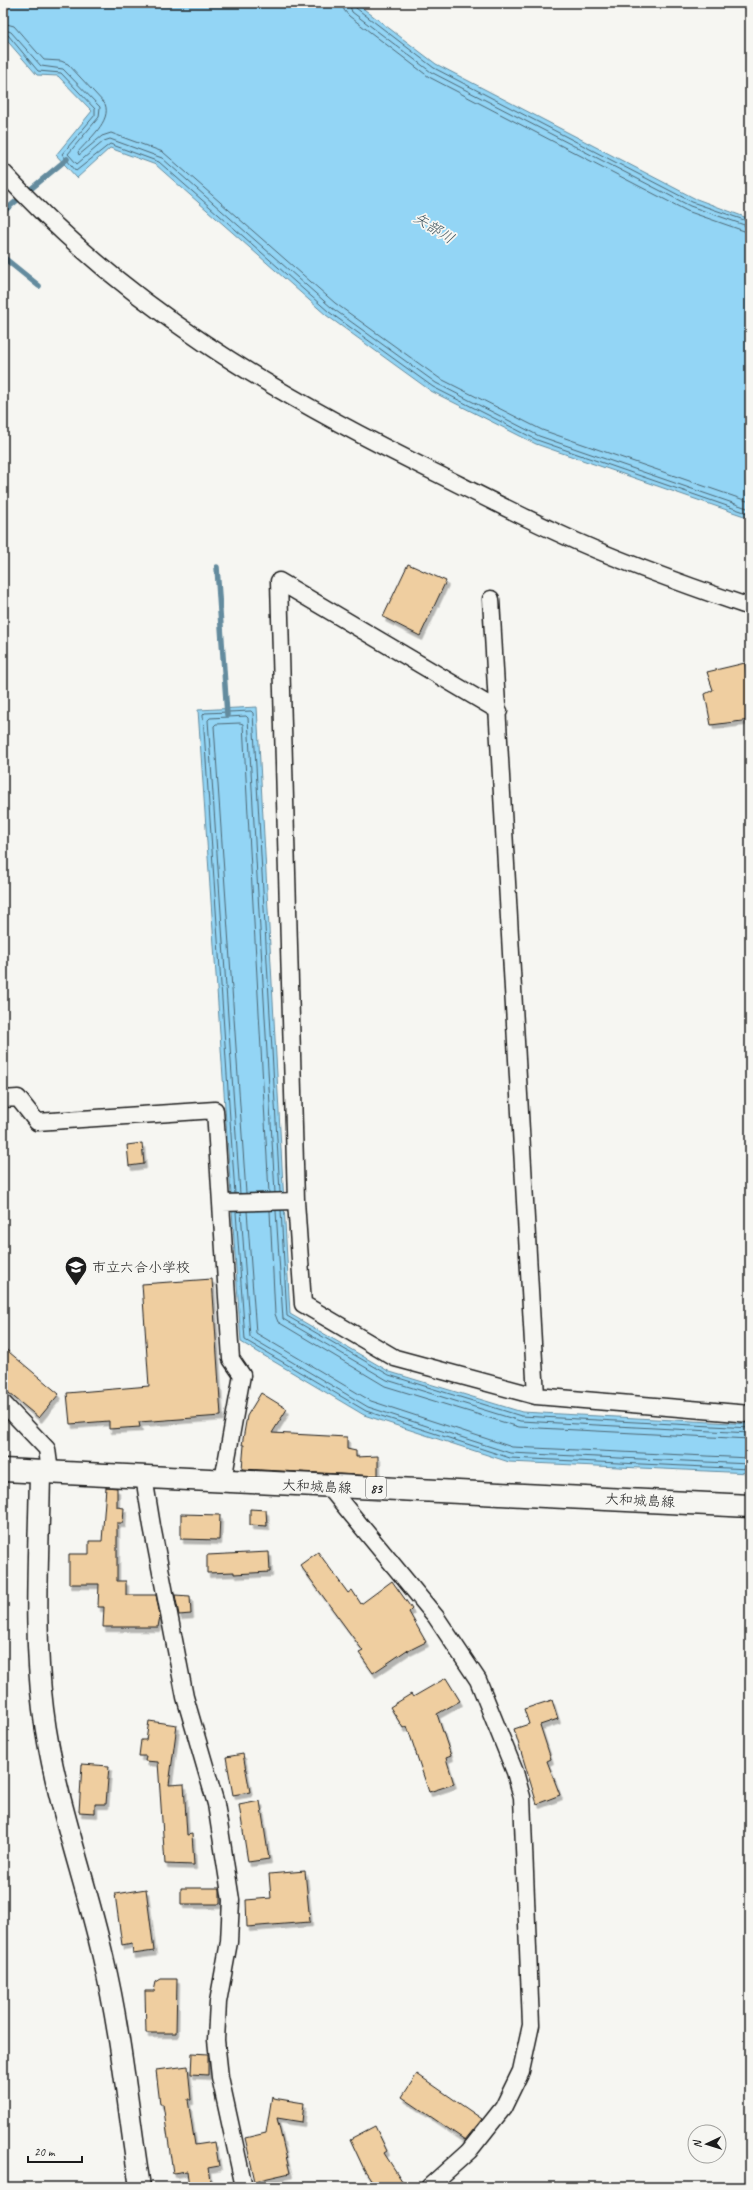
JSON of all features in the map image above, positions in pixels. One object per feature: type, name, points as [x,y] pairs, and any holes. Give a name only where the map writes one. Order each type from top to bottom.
[{"type":"main road","name":"大和城島線","points":[[3,1470],[223,1480],[329,1487],[469,1491],[750,1506]]},
{"type":"street","points":[[3,172],[68,236],[125,287],[186,332],[302,404],[373,442],[559,534],[655,573],[750,608]]},
{"type":"street","points":[[499,711],[279,581],[296,1201],[303,1304],[395,1358],[536,1396],[750,1414]]},
{"type":"street","points":[[491,599],[499,711],[536,1396]]},
{"type":"street","points":[[3,1099],[18,1098],[37,1122],[215,1110],[222,1204],[230,1359],[242,1375],[223,1480]]},
{"type":"street","points":[[222,1204],[279,1200],[296,1201]]},
{"type":"street","points":[[3,1403],[48,1449],[45,1472],[38,1648],[42,1709],[51,1758],[64,1814],[104,1958],[140,2187]]},
{"type":"street","points":[[144,1476],[185,1697],[216,1804],[231,1900],[229,1942],[218,2002],[216,2040],[220,2077],[244,2187]]},
{"type":"street","points":[[329,1487],[436,1617],[478,1680],[515,1772],[522,1797],[531,2025],[521,2071],[502,2108],[469,2151],[429,2187]]},
{"type":"water","name":"矢部川","points":[[3,3],[356,3],[436,64],[694,198],[750,219],[750,518],[536,444],[431,391],[326,315],[156,165],[110,148],[77,178],[56,155],[92,111],[58,76],[37,75],[3,36]]},
{"type":"water","points":[[257,707],[290,1314],[390,1372],[522,1412],[750,1424],[750,1473],[509,1462],[364,1415],[241,1342],[198,710]]},
{"type":"building","points":[[408,564],[446,581],[420,636],[383,617]]},
{"type":"building","points":[[745,663],[750,699],[750,720],[711,725],[705,694],[713,690],[707,672]]},
{"type":"building","points":[[142,1143],[144,1164],[129,1166],[127,1145]]},
{"type":"building","points":[[212,1279],[221,1416],[139,1422],[140,1427],[109,1429],[109,1421],[70,1424],[67,1393],[149,1386],[142,1284]]},
{"type":"building","points":[[3,1347],[59,1394],[39,1418],[3,1388]]},
{"type":"building","points":[[261,1393],[287,1409],[272,1433],[347,1437],[347,1449],[356,1451],[356,1457],[378,1456],[378,1476],[242,1469],[244,1445],[242,1445],[247,1416]]},
{"type":"building","points":[[106,1487],[117,1488],[117,1507],[124,1508],[123,1523],[117,1523],[117,1581],[126,1581],[126,1595],[156,1595],[160,1616],[158,1627],[103,1627],[104,1607],[98,1607],[99,1584],[69,1584],[69,1554],[89,1554],[89,1541],[102,1541]]},
{"type":"building","points":[[250,1509],[266,1510],[267,1526],[250,1525]]},
{"type":"building","points":[[181,1514],[220,1515],[219,1540],[181,1539]]},
{"type":"building","points":[[269,1552],[270,1572],[234,1574],[234,1572],[207,1573],[207,1555]]},
{"type":"building","points":[[318,1552],[348,1593],[352,1590],[361,1604],[392,1581],[412,1609],[409,1612],[426,1642],[408,1651],[407,1650],[373,1673],[359,1653],[363,1651],[300,1565]]},
{"type":"building","points":[[175,1595],[190,1596],[191,1614],[179,1615]]},
{"type":"building","points":[[446,1678],[460,1701],[437,1714],[451,1756],[446,1758],[454,1784],[429,1792],[407,1726],[403,1728],[390,1707],[411,1694],[413,1697]]},
{"type":"building","points":[[552,1700],[558,1719],[540,1725],[551,1759],[547,1761],[560,1795],[537,1804],[514,1729],[529,1724],[524,1709]]},
{"type":"building","points":[[149,1721],[177,1725],[169,1785],[184,1784],[187,1835],[192,1834],[194,1865],[165,1864],[158,1762],[145,1761],[146,1756],[139,1756],[141,1740],[146,1740]]},
{"type":"building","points":[[243,1754],[250,1792],[233,1795],[226,1757]]},
{"type":"building","points":[[82,1764],[109,1766],[106,1804],[95,1804],[95,1813],[79,1812]]},
{"type":"building","points":[[260,1801],[269,1859],[248,1862],[239,1805]]},
{"type":"building","points":[[305,1871],[310,1922],[247,1927],[246,1900],[271,1898],[269,1874]]},
{"type":"building","points":[[181,1888],[220,1888],[220,1904],[181,1904]]},
{"type":"building","points":[[146,1889],[154,1951],[133,1954],[132,1943],[122,1945],[115,1894]]},
{"type":"building","points":[[161,1979],[177,1979],[176,2033],[146,2033],[145,1991],[154,1991],[156,1982]]},
{"type":"building","points":[[192,2053],[208,2054],[208,2075],[191,2074]]},
{"type":"building","points":[[188,2066],[191,2100],[188,2100],[195,2145],[215,2142],[219,2166],[208,2168],[211,2187],[189,2187],[187,2171],[173,2173],[163,2104],[160,2104],[156,2070]]},
{"type":"building","points":[[417,2074],[482,2119],[465,2140],[402,2097]]},
{"type":"building","points":[[272,2096],[273,2098],[304,2103],[302,2122],[277,2118],[290,2173],[255,2181],[245,2138],[266,2133]]},
{"type":"building","points":[[375,2126],[387,2151],[384,2153],[406,2187],[376,2187],[364,2169],[350,2139]]},
{"type":"waterway","points":[[3,212],[67,159]]},
{"type":"waterway","points":[[3,257],[39,286]]},
{"type":"waterway","points":[[217,567],[227,715]]},
{"type":"place","name":"市立六合小学校","points":[[76,1286]]}]
